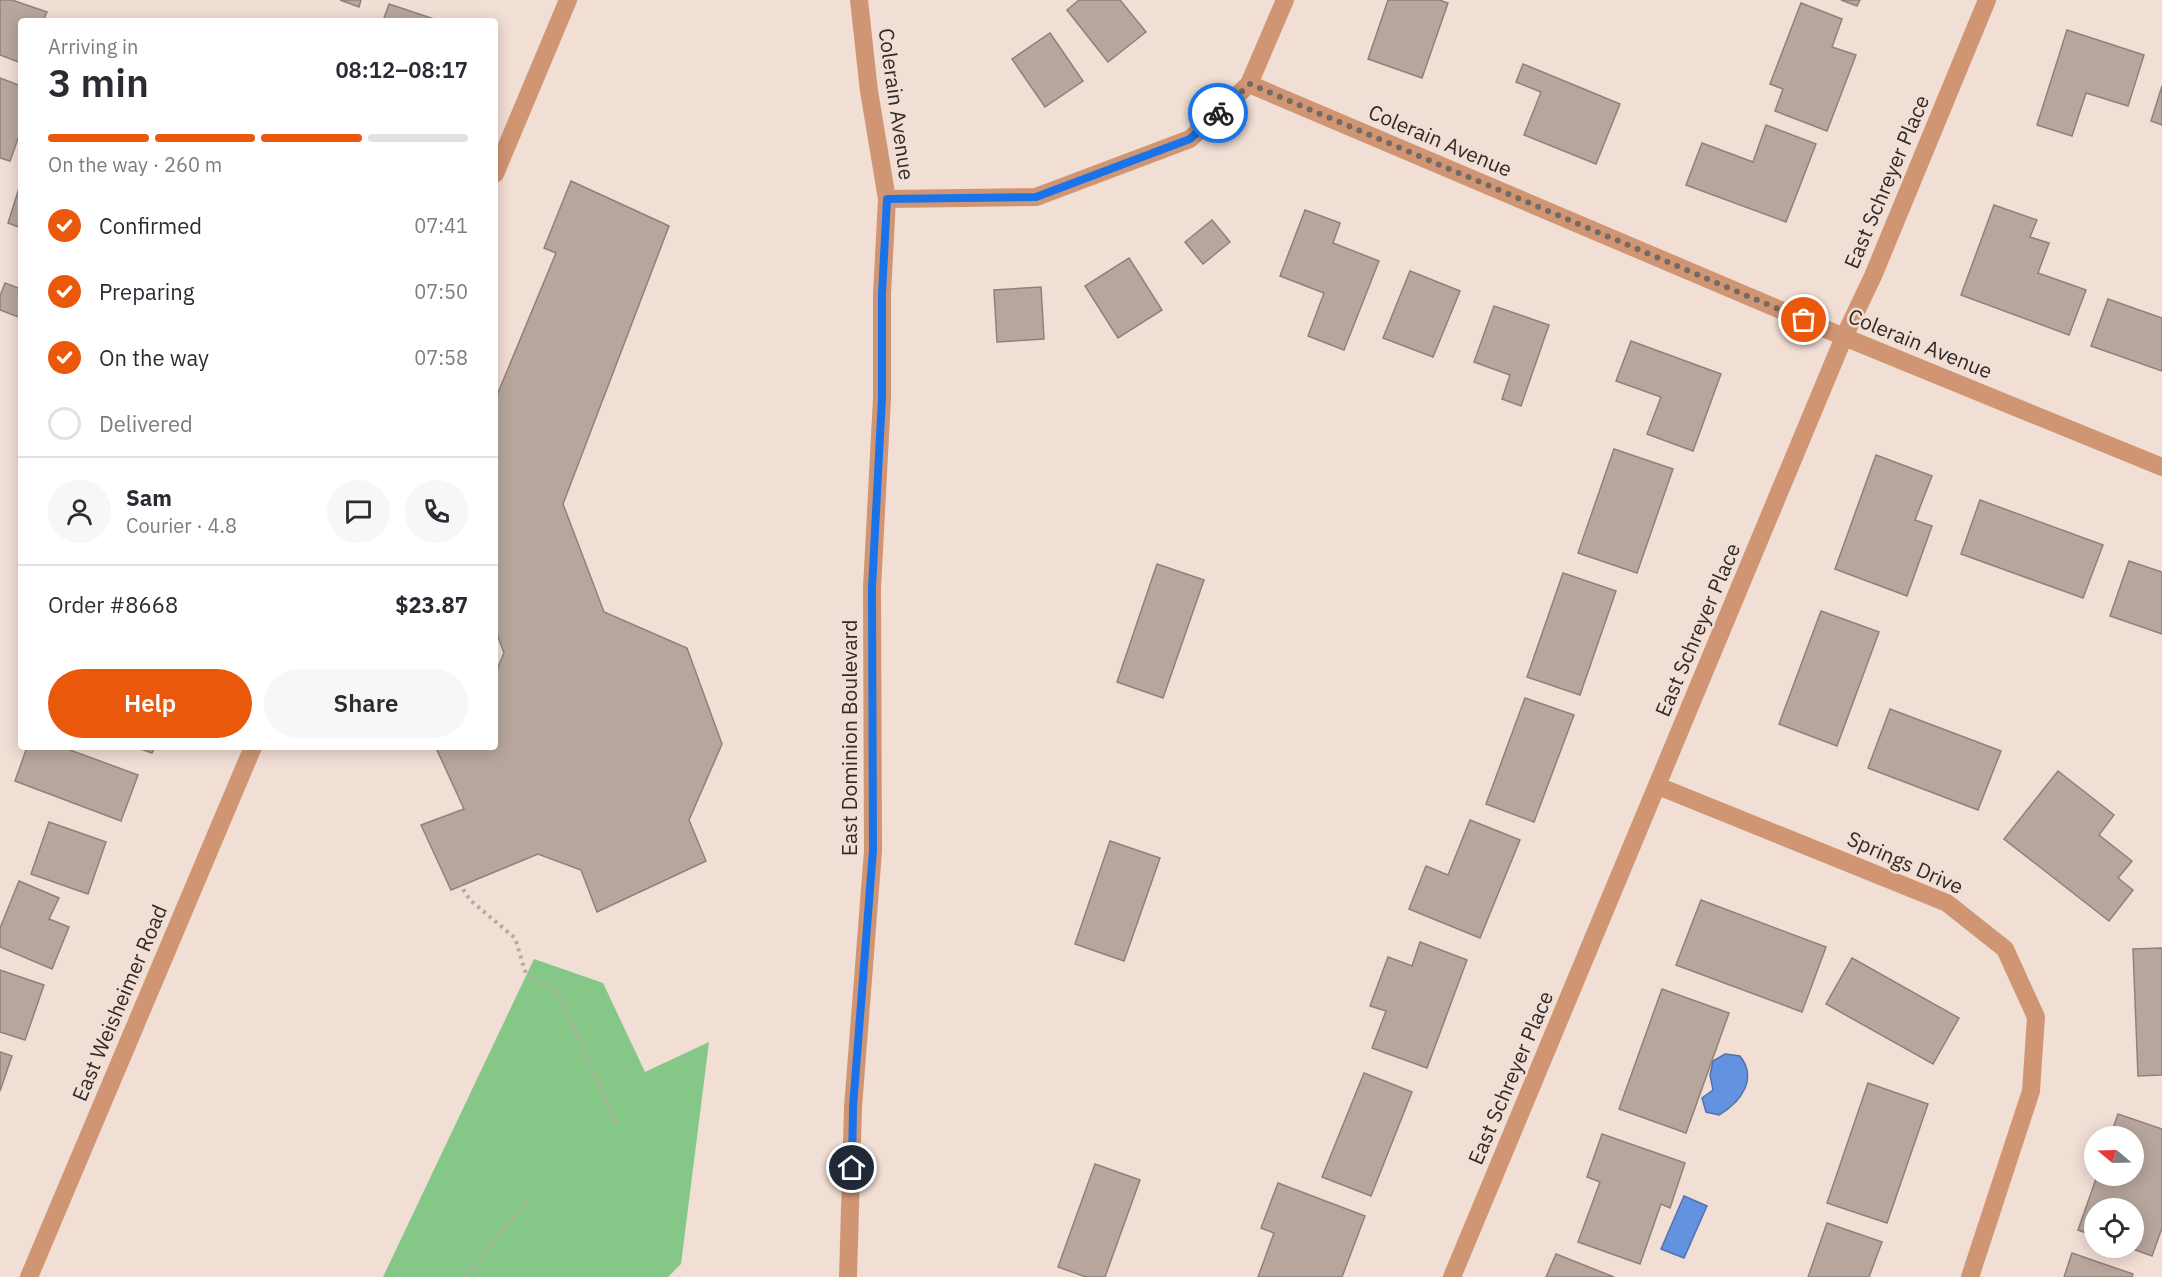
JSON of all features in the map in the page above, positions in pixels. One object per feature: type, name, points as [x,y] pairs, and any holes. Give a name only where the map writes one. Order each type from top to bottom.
[{"type":"street","points":[[498,167],[568,0]]},
{"type":"street","name":"Colerain Avenue","points":[[859,0],[869,91],[887,199],[1036,197],[1190,139],[1250,84],[1844,337],[2162,467]]},
{"type":"street","points":[[1250,84],[1285,0]]},
{"type":"street","name":"East Schreyer Place","points":[[1452,1277],[1987,0]]},
{"type":"street","name":"East Dominion Boulevard","points":[[848,1277],[853,1107],[873,850],[872,588],[882,398],[882,294],[887,199]]},
{"type":"street","name":"East Weisheimer Road","points":[[28,1277],[252,750]]},
{"type":"street","name":"Springs Drive","points":[[1658,786],[1947,903],[2005,949],[2036,1017],[2031,1091],[1970,1277]]},
{"type":"path","points":[[459,883],[470,900],[515,938],[526,974],[558,992],[616,1123]]},
{"type":"path","points":[[465,1277],[532,1194]]},
{"type":"green space","points":[[534,959],[603,983],[645,1072],[709,1042],[681,1264],[668,1277],[383,1277]]},
{"type":"water","points":[[1725,1054],[1740,1056],[1745,1065],[1747,1081],[1740,1097],[1719,1115],[1706,1112],[1702,1098],[1713,1090],[1710,1075],[1713,1061]]},
{"type":"water","points":[[1684,1196],[1707,1206],[1684,1258],[1661,1249]]},
{"type":"building","points":[[0,0],[12,0],[47,12],[44,18],[18,18],[18,62],[0,55]]},
{"type":"building","points":[[340,0],[361,0],[359,7]]},
{"type":"building","points":[[1079,0],[1120,0],[1146,32],[1108,62],[1067,10]]},
{"type":"building","points":[[1388,0],[1439,0],[1448,3],[1422,78],[1368,59]]},
{"type":"building","points":[[1841,0],[1860,0],[1857,6]]},
{"type":"building","points":[[1801,3],[1842,19],[1832,47],[1856,55],[1827,131],[1775,111],[1783,89],[1770,84]]},
{"type":"building","points":[[389,4],[431,18],[384,18]]},
{"type":"building","points":[[2067,30],[2144,55],[2128,106],[2086,93],[2072,136],[2037,125]]},
{"type":"building","points":[[1050,33],[1083,81],[1045,107],[1012,59]]},
{"type":"building","points":[[1523,64],[1620,104],[1596,164],[1524,135],[1541,92],[1516,82]]},
{"type":"building","points":[[0,78],[18,85],[18,138],[10,161],[0,158]]},
{"type":"building","points":[[2162,86],[2162,125],[2151,121]]},
{"type":"building","points":[[1766,125],[1816,144],[1786,222],[1686,185],[1702,143],[1753,162]]},
{"type":"building","points":[[571,181],[669,226],[563,504],[604,612],[687,648],[722,744],[689,820],[706,861],[597,912],[581,870],[538,854],[451,890],[421,825],[464,809],[437,750],[498,750],[498,667],[504,653],[498,637],[498,393],[556,253],[544,248]]},
{"type":"building","points":[[18,191],[18,227],[8,223]]},
{"type":"building","points":[[1994,205],[2037,220],[2030,237],[2049,243],[2038,273],[2086,290],[2069,335],[1961,295]]},
{"type":"building","points":[[1305,210],[1340,223],[1333,243],[1379,261],[1344,350],[1308,336],[1324,293],[1280,276]]},
{"type":"building","points":[[1212,220],[1230,242],[1203,264],[1185,242]]},
{"type":"building","points":[[1129,258],[1162,310],[1118,338],[1085,286]]},
{"type":"building","points":[[1410,271],[1460,291],[1433,357],[1383,338]]},
{"type":"building","points":[[5,283],[18,288],[18,317],[0,310],[0,296]]},
{"type":"building","points":[[1041,287],[1044,339],[997,342],[994,290]]},
{"type":"building","points":[[2108,299],[2162,318],[2162,371],[2091,346]]},
{"type":"building","points":[[1494,306],[1549,325],[1521,406],[1502,399],[1510,375],[1474,362]]},
{"type":"building","points":[[1631,341],[1721,374],[1693,451],[1647,434],[1661,397],[1616,381]]},
{"type":"building","points":[[1614,449],[1673,469],[1637,573],[1578,553]]},
{"type":"building","points":[[1876,455],[1932,476],[1915,520],[1932,526],[1907,596],[1835,569]]},
{"type":"building","points":[[1980,500],[2103,545],[2083,598],[1961,554]]},
{"type":"building","points":[[2129,561],[2162,572],[2162,634],[2110,616]]},
{"type":"building","points":[[1157,564],[1204,580],[1163,698],[1117,682]]},
{"type":"building","points":[[1563,573],[1616,591],[1580,695],[1527,677]]},
{"type":"building","points":[[1821,611],[1879,632],[1837,746],[1779,724]]},
{"type":"building","points":[[1525,698],[1574,715],[1534,822],[1486,804]]},
{"type":"building","points":[[1890,709],[2001,751],[1978,810],[1868,768]]},
{"type":"building","points":[[26,750],[70,750],[138,775],[121,821],[15,781]]},
{"type":"building","points":[[2058,771],[2114,815],[2099,835],[2132,861],[2118,878],[2133,890],[2109,921],[2004,839]]},
{"type":"building","points":[[1470,820],[1520,840],[1480,938],[1409,909],[1426,866],[1448,875]]},
{"type":"building","points":[[49,822],[106,842],[88,894],[31,874]]},
{"type":"building","points":[[1110,841],[1160,858],[1124,961],[1075,944]]},
{"type":"building","points":[[19,881],[59,898],[49,919],[69,927],[52,969],[0,947],[0,928]]},
{"type":"building","points":[[1701,900],[1826,947],[1802,1012],[1676,965]]},
{"type":"building","points":[[1420,942],[1467,960],[1427,1068],[1372,1048],[1386,1011],[1370,1006],[1388,957],[1412,966]]},
{"type":"building","points":[[2162,948],[2162,1075],[2138,1076],[2133,949]]},
{"type":"building","points":[[1852,958],[1959,1018],[1933,1064],[1826,1004]]},
{"type":"building","points":[[0,970],[44,985],[25,1040],[0,1032]]},
{"type":"building","points":[[1662,989],[1729,1013],[1686,1133],[1619,1109]]},
{"type":"building","points":[[0,1052],[12,1056],[0,1091]]},
{"type":"building","points":[[1364,1073],[1412,1092],[1371,1196],[1322,1177]]},
{"type":"building","points":[[1868,1083],[1928,1104],[1887,1223],[1827,1203]]},
{"type":"building","points":[[2118,1114],[2162,1129],[2162,1228],[2152,1256],[2144,1253],[2144,1198],[2089,1198],[2093,1186],[2144,1186],[2144,1126],[2114,1126]]},
{"type":"building","points":[[1602,1134],[1685,1163],[1670,1208],[1661,1204],[1640,1264],[1578,1242],[1600,1182],[1587,1177]]},
{"type":"building","points":[[1095,1164],[1140,1180],[1105,1277],[1086,1277],[1058,1267]]},
{"type":"building","points":[[1278,1183],[1365,1216],[1342,1277],[1258,1277],[1274,1233],[1261,1228]]},
{"type":"building","points":[[2084,1213],[2084,1232],[2078,1230]]},
{"type":"building","points":[[1827,1223],[1882,1242],[1869,1277],[1808,1277]]},
{"type":"building","points":[[2072,1253],[2133,1274],[2132,1277],[2064,1277]]},
{"type":"building","points":[[1556,1254],[1614,1277],[1546,1277]]},
{"type":"way so far","points":[[1218,113],[1250,84],[1804,320]]},
{"type":"route","points":[[852,1168],[853,1107],[873,850],[875,759],[872,588],[882,398],[880,352],[887,199],[1036,197],[1190,139],[1218,113]]}]
